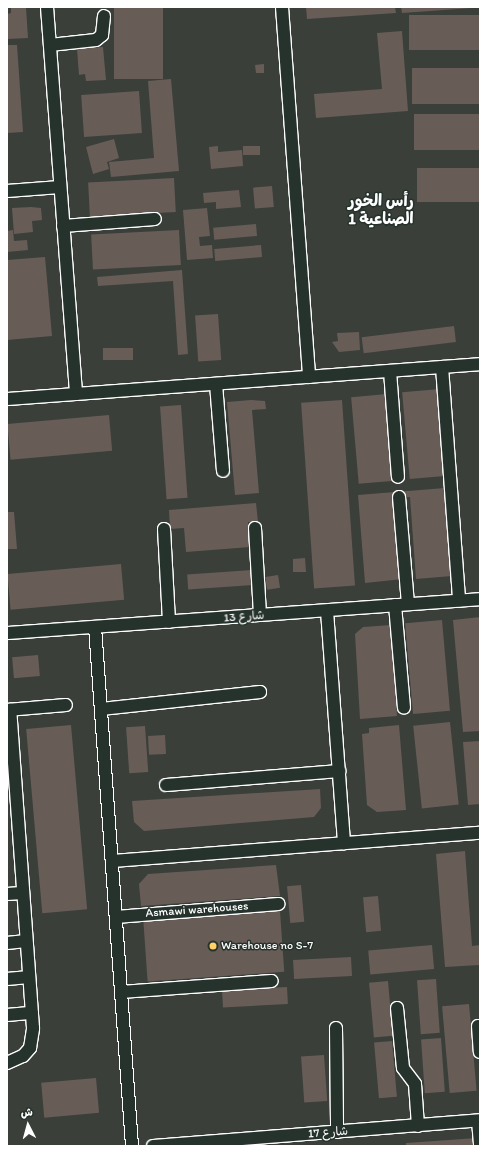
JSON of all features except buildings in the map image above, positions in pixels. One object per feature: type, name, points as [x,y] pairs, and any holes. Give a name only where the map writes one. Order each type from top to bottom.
[{"type":"street","points":[[47,7],[76,394]]},
{"type":"street","points":[[282,7],[309,377]]},
{"type":"street","points":[[50,45],[96,40],[102,35],[104,16]]},
{"type":"street","points":[[7,191],[60,187]]},
{"type":"street","points":[[63,226],[155,219]]},
{"type":"street","points":[[7,399],[480,364]]},
{"type":"street","points":[[442,367],[459,600]]},
{"type":"street","points":[[390,371],[398,477]]},
{"type":"street","points":[[216,384],[223,471]]},
{"type":"street","points":[[399,497],[408,604]]},
{"type":"street","points":[[254,528],[260,615]]},
{"type":"street","points":[[164,529],[169,622]]},
{"type":"street","name":"شارع 13","points":[[7,634],[480,599]]},
{"type":"street","points":[[395,605],[404,708]]},
{"type":"street","points":[[327,611],[344,843]]},
{"type":"street","points":[[95,627],[132,1146]]},
{"type":"street","points":[[101,709],[260,692]]},
{"type":"street","points":[[7,1063],[23,1056],[30,1048],[33,1039],[8,710],[66,705]]},
{"type":"street","points":[[166,785],[339,771]]},
{"type":"street","points":[[112,861],[480,833]]},
{"type":"street","points":[[7,894],[22,893]]},
{"type":"street","name":"Asmawi warehouses","points":[[116,917],[278,904]]},
{"type":"street","points":[[7,943],[26,941]]},
{"type":"street","points":[[7,979],[29,977]]},
{"type":"street","points":[[121,992],[272,981]]},
{"type":"street","points":[[397,1008],[403,1068],[415,1084],[418,1126]]},
{"type":"street","points":[[7,1015],[32,1013]]},
{"type":"street","points":[[478,1026],[480,1052]]},
{"type":"street","points":[[336,1028],[337,1132]]},
{"type":"street","points":[[479,1120],[480,1146]]},
{"type":"street","name":"شارع 17","points":[[153,1146],[479,1120]]},
{"type":"place","name":"Warehouse no S-7","points":[[213,946]]},
{"type":"district","name":"رأس الخور الصناعية 1","points":[[381,210]]}]
